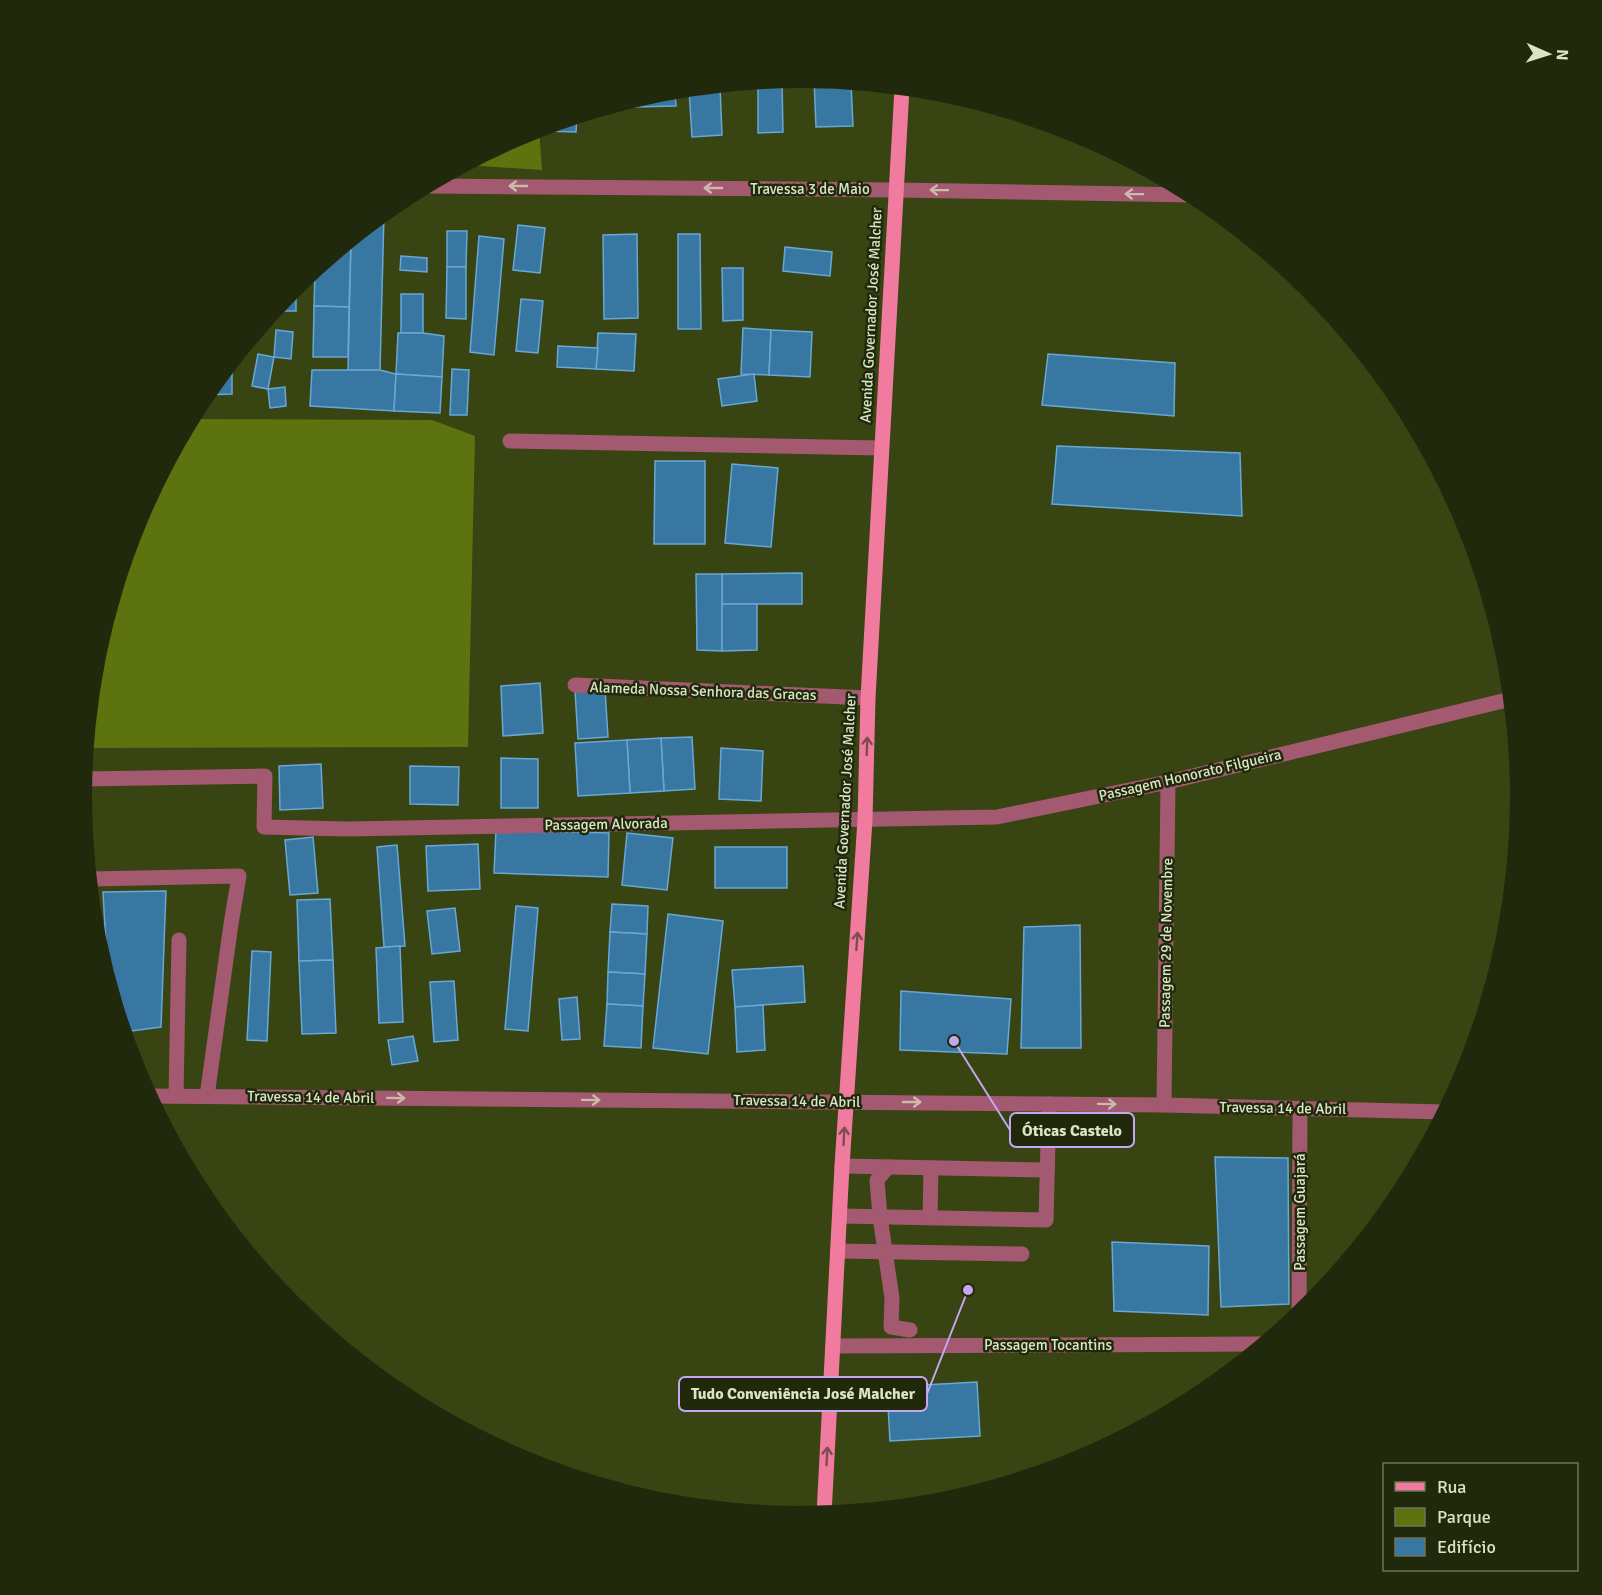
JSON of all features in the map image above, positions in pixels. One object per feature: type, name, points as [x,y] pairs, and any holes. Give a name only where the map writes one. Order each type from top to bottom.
[{"type":"main road","name":"Avenida Governador José Malcher","points":[[825,1505],[842,1166],[865,820],[868,698],[902,96]]},
{"type":"street","name":"Travessa 3 de Maio","points":[[442,186],[1174,195]]},
{"type":"street","points":[[510,441],[881,448]]},
{"type":"street","name":"Alameda Nossa Senhora das Gracas","points":[[575,685],[868,698]]},
{"type":"street","name":"Passagem Honorato Filgueira","points":[[865,820],[997,817],[1168,782],[1503,701]]},
{"type":"street","name":"Passagem Alvorada","points":[[93,778],[265,776],[264,827],[348,829],[865,820]]},
{"type":"street","name":"Passagem 29 de Novembre","points":[[1164,1105],[1168,782]]},
{"type":"street","points":[[97,879],[239,876],[207,1096]]},
{"type":"street","points":[[176,1096],[179,940]]},
{"type":"street","name":"Travessa 14 de Abril","points":[[158,1096],[1164,1105],[1437,1112]]},
{"type":"street","points":[[840,1216],[1046,1220],[1049,1104]]},
{"type":"street","name":"Passagem Guajará","points":[[1299,1302],[1300,1108]]},
{"type":"street","points":[[842,1166],[1047,1170]]},
{"type":"street","points":[[888,1167],[877,1180],[879,1217],[892,1298],[891,1327],[910,1330]]},
{"type":"street","points":[[930,1218],[931,1168]]},
{"type":"street","points":[[838,1251],[1022,1254]]},
{"type":"street","name":"Passagem Tocantins","points":[[833,1346],[1252,1344]]},
{"type":"green space","points":[[540,138],[542,170],[479,166]]},
{"type":"green space","points":[[202,419],[432,420],[475,436],[468,747],[94,748],[98,705],[106,659],[116,614],[130,570],[165,484]]},
{"type":"building","points":[[782,89],[783,132],[758,133],[758,90]]},
{"type":"building","points":[[814,89],[851,90],[853,126],[816,127]]},
{"type":"building","points":[[720,94],[722,135],[692,137],[690,98]]},
{"type":"building","points":[[676,100],[676,106],[643,107]]},
{"type":"building","points":[[576,125],[576,132],[558,131]]},
{"type":"building","points":[[384,225],[380,370],[348,370],[351,250]]},
{"type":"building","points":[[518,225],[545,228],[540,273],[513,270]]},
{"type":"building","points":[[447,231],[467,231],[466,267],[447,267]]},
{"type":"building","points":[[637,234],[638,318],[604,319],[603,235]]},
{"type":"building","points":[[678,234],[700,234],[701,329],[678,329]]},
{"type":"building","points":[[479,236],[504,239],[494,355],[470,352]]},
{"type":"building","points":[[785,247],[832,252],[830,276],[783,271]]},
{"type":"building","points":[[351,250],[349,307],[314,306],[315,282]]},
{"type":"building","points":[[401,256],[427,258],[427,272],[400,270]]},
{"type":"building","points":[[447,267],[466,267],[466,319],[446,318]]},
{"type":"building","points":[[722,268],[743,268],[743,320],[723,321]]},
{"type":"building","points":[[401,294],[423,294],[423,333],[401,333]]},
{"type":"building","points":[[521,299],[543,301],[538,353],[516,351]]},
{"type":"building","points":[[296,300],[296,311],[286,311]]},
{"type":"building","points":[[314,306],[349,307],[348,357],[313,357]]},
{"type":"building","points":[[743,328],[771,330],[769,375],[741,374]]},
{"type":"building","points":[[276,330],[293,332],[291,359],[274,357]]},
{"type":"building","points":[[771,330],[812,332],[810,377],[769,375]]},
{"type":"building","points":[[398,333],[444,336],[442,377],[396,374]]},
{"type":"building","points":[[598,333],[636,334],[634,371],[596,369]]},
{"type":"building","points":[[558,346],[598,348],[596,369],[557,367]]},
{"type":"building","points":[[258,354],[274,357],[268,389],[252,386]]},
{"type":"building","points":[[1048,354],[1175,363],[1174,416],[1042,405]]},
{"type":"building","points":[[452,369],[469,370],[467,415],[450,415]]},
{"type":"building","points":[[312,370],[380,370],[396,374],[394,411],[310,406]]},
{"type":"building","points":[[396,374],[442,377],[440,413],[394,411]]},
{"type":"building","points":[[754,374],[757,401],[722,406],[718,379]]},
{"type":"building","points":[[232,376],[232,394],[218,395]]},
{"type":"building","points":[[285,387],[286,406],[270,408],[268,389]]},
{"type":"building","points":[[1057,446],[1240,453],[1242,516],[1052,504]]},
{"type":"building","points":[[655,461],[705,461],[705,544],[654,544]]},
{"type":"building","points":[[732,464],[778,468],[771,547],[725,543]]},
{"type":"building","points":[[802,573],[802,604],[722,604],[722,574]]},
{"type":"building","points":[[696,574],[722,574],[722,651],[697,650]]},
{"type":"building","points":[[722,604],[757,604],[757,650],[722,651]]},
{"type":"building","points":[[540,683],[543,733],[503,736],[501,686]]},
{"type":"building","points":[[605,689],[608,737],[578,739],[575,691]]},
{"type":"building","points":[[692,737],[695,789],[664,791],[661,738]]},
{"type":"building","points":[[661,738],[664,791],[630,793],[627,740]]},
{"type":"building","points":[[627,740],[630,793],[578,796],[575,743]]},
{"type":"building","points":[[721,748],[763,751],[761,801],[719,799]]},
{"type":"building","points":[[501,758],[538,759],[538,808],[501,808]]},
{"type":"building","points":[[321,764],[323,808],[280,810],[279,766]]},
{"type":"building","points":[[410,766],[459,767],[458,805],[410,804]]},
{"type":"building","points":[[496,830],[609,833],[608,877],[494,873]]},
{"type":"building","points":[[627,833],[673,838],[667,890],[622,885]]},
{"type":"building","points":[[313,837],[318,893],[290,895],[285,840]]},
{"type":"building","points":[[478,844],[480,889],[428,891],[426,846]]},
{"type":"building","points":[[397,845],[405,946],[384,947],[377,847]]},
{"type":"building","points":[[715,847],[787,847],[787,888],[715,888]]},
{"type":"building","points":[[166,891],[161,1027],[132,1031],[116,981],[106,936],[103,892]]},
{"type":"building","points":[[330,899],[333,960],[299,961],[297,900]]},
{"type":"building","points":[[612,904],[648,906],[647,934],[610,932]]},
{"type":"building","points":[[516,906],[538,908],[528,1031],[505,1029]]},
{"type":"building","points":[[455,908],[460,951],[432,954],[427,911]]},
{"type":"building","points":[[668,914],[723,921],[708,1054],[653,1048]]},
{"type":"building","points":[[1080,925],[1081,1048],[1021,1048],[1024,927]]},
{"type":"building","points":[[610,932],[647,934],[645,974],[608,972]]},
{"type":"building","points":[[400,946],[403,1022],[379,1023],[376,948]]},
{"type":"building","points":[[252,951],[271,952],[267,1041],[247,1040]]},
{"type":"building","points":[[333,960],[336,1033],[302,1034],[299,961]]},
{"type":"building","points":[[803,966],[805,1002],[735,1007],[732,970]]},
{"type":"building","points":[[608,972],[645,974],[643,1006],[607,1004]]},
{"type":"building","points":[[454,981],[458,1040],[434,1042],[430,982]]},
{"type":"building","points":[[901,991],[1011,999],[1007,1054],[900,1050]]},
{"type":"building","points":[[577,997],[580,1039],[562,1040],[559,999]]},
{"type":"building","points":[[607,1004],[643,1006],[641,1048],[604,1046]]},
{"type":"building","points":[[763,1005],[765,1050],[737,1052],[735,1007]]},
{"type":"building","points":[[413,1036],[418,1061],[392,1065],[388,1040]]},
{"type":"building","points":[[1215,1157],[1288,1158],[1289,1304],[1221,1307]]},
{"type":"building","points":[[1112,1242],[1209,1246],[1208,1315],[1114,1311]]},
{"type":"building","points":[[977,1382],[980,1436],[890,1441],[887,1387]]},
{"type":"place","name":"Óticas Castelo","points":[[954,1041]]},
{"type":"place","name":"Tudo Conveniência José Malcher","points":[[968,1290]]}]
